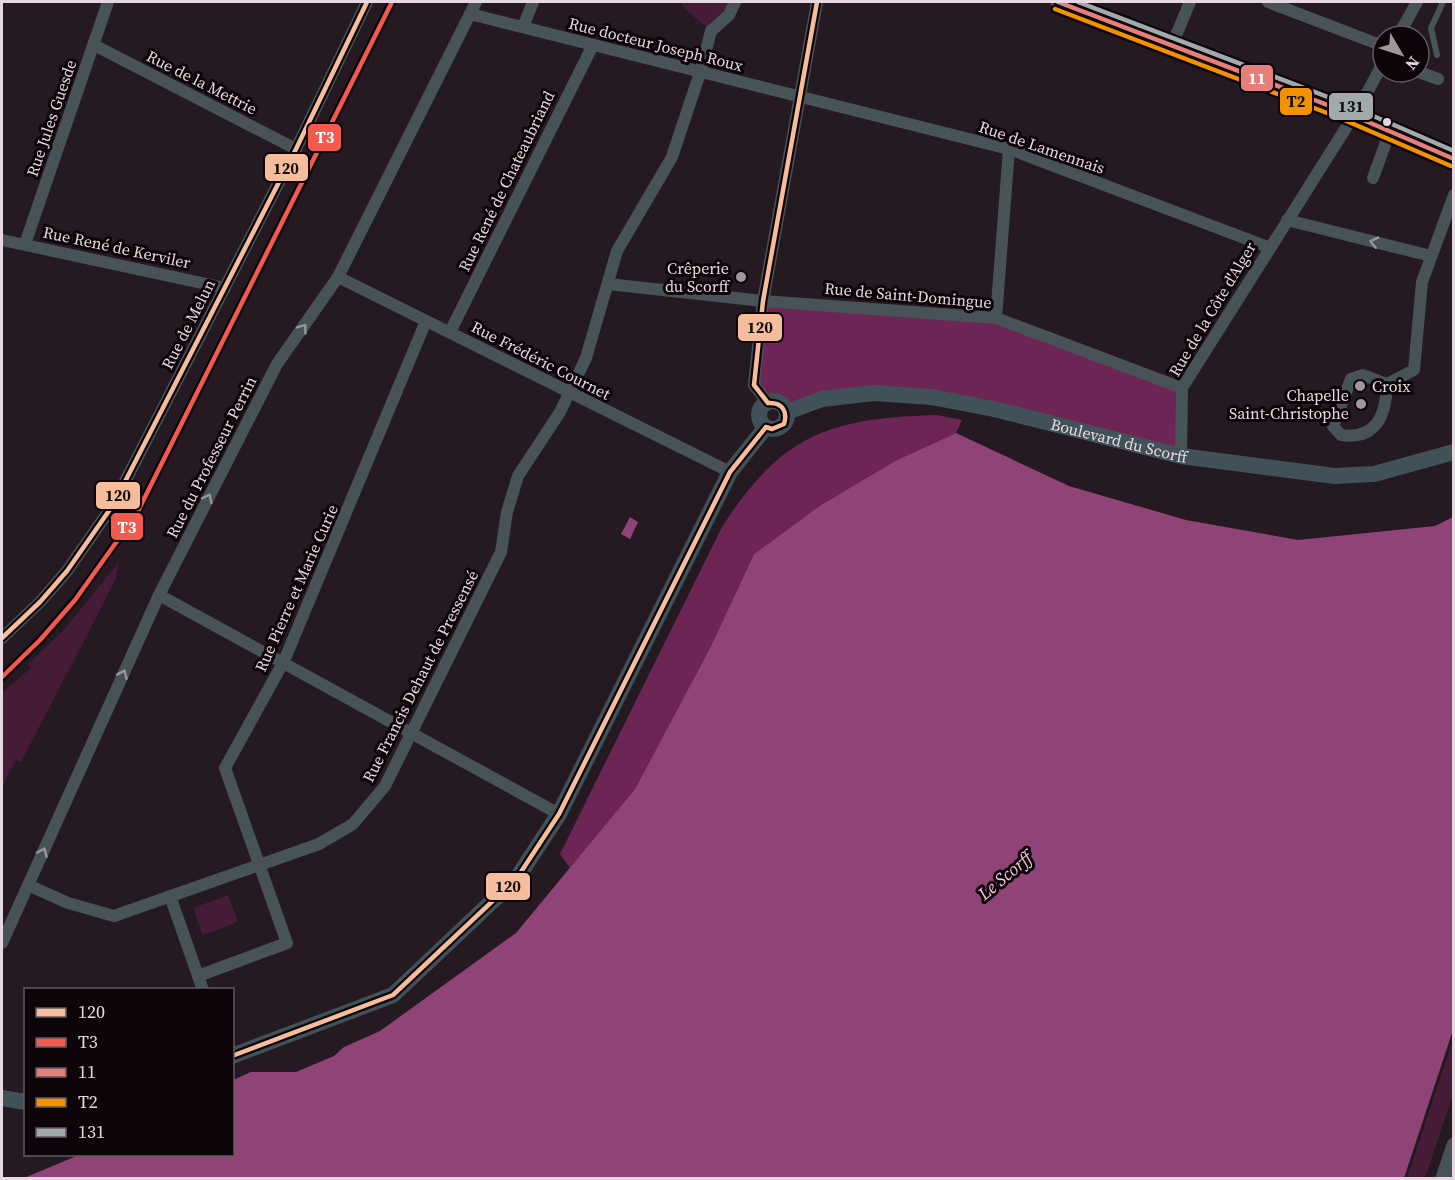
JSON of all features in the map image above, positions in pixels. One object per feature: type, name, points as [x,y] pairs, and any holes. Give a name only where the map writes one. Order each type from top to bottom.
[{"type":"main road","name":"Boulevard du Scorff","points":[[786,412],[822,399],[874,393],[930,397],[994,409],[1181,456],[1335,476],[1374,474],[1454,452]]},
{"type":"main road","points":[[768,403],[779,403],[786,412],[784,424],[772,429],[766,427],[759,415],[768,403]]},
{"type":"main road","points":[[234,1055],[393,995],[518,878],[559,814],[730,472],[766,427]]},
{"type":"main road","points":[[2,1098],[24,1102]]},
{"type":"street","name":"Rue Jules Guesde","points":[[25,244],[108,2]]},
{"type":"street","name":"Rue de Melun","points":[[2,638],[40,602],[67,571],[113,505],[296,149],[367,2]]},
{"type":"street","name":"Rue du Professeur Perrin","points":[[2,943],[159,595],[277,364],[338,277],[476,2]]},
{"type":"street","points":[[523,27],[533,2]]},
{"type":"street","name":"Rue Francis Dehaut de Pressensé","points":[[28,885],[68,903],[114,916],[319,844],[353,824],[385,786],[501,552],[507,512],[518,476],[560,412],[586,358],[617,251],[672,157],[700,73],[711,31],[729,15],[735,2]]},
{"type":"street","points":[[768,403],[754,385],[763,301],[816,2]]},
{"type":"street","points":[[1059,2],[1390,131],[1454,159]]},
{"type":"street","points":[[1172,45],[1190,2]]},
{"type":"street","points":[[1268,2],[1371,41]]},
{"type":"street","points":[[1405,24],[1417,2]]},
{"type":"street","name":"Rue docteur Joseph Roux","points":[[470,14],[800,96]]},
{"type":"street","name":"Rue de la Mettrie","points":[[94,45],[296,149]]},
{"type":"street","name":"Rue René de Chateaubriand","points":[[450,332],[593,45]]},
{"type":"street","points":[[1431,76],[1438,79]]},
{"type":"street","name":"Rue de la Côte d'Alger","points":[[1181,456],[1182,387],[1371,84]]},
{"type":"street","name":"Rue de Lamennais","points":[[800,96],[1009,149],[1268,247]]},
{"type":"street","points":[[1372,178],[1390,131]]},
{"type":"street","points":[[996,318],[1009,149]]},
{"type":"street","points":[[1387,384],[1384,408],[1376,427],[1357,437],[1341,435],[1333,426],[1351,379],[1363,375],[1387,384],[1414,370],[1422,282],[1454,195]]},
{"type":"street","points":[[1287,220],[1431,256]]},
{"type":"street","name":"Rue René de Kerviler","points":[[2,240],[225,288]]},
{"type":"street","name":"Rue Frédéric Cournet","points":[[338,277],[730,472]]},
{"type":"street","name":"Rue de Saint-Domingue","points":[[608,284],[763,301],[996,318],[1182,387]]},
{"type":"street","name":"Rue Pierre et Marie Curie","points":[[198,976],[287,943],[225,768],[284,662],[426,321]]},
{"type":"street","points":[[159,595],[559,814]]},
{"type":"street","points":[[170,896],[202,988]]},
{"type":"street","points":[[1443,1179],[1454,1145]]},
{"type":"lane","points":[[2,677],[21,660],[82,591],[137,513],[392,2]]},
{"type":"lane","points":[[1437,55],[1431,28],[1443,2]]},
{"type":"shaded area","points":[[681,2],[735,2],[711,31],[685,9]]},
{"type":"shaded area","points":[[763,301],[996,318],[1182,388],[1181,456],[930,397],[784,406],[773,402],[754,385]]},
{"type":"shaded area","points":[[937,415],[962,420],[956,433],[895,461],[821,505],[754,554],[710,648],[635,789],[570,868],[560,854],[722,527],[744,496],[788,451],[812,437],[838,427],[867,421]]},
{"type":"shaded area","points":[[119,562],[116,578],[21,762],[16,760],[2,787],[2,693],[31,668],[28,664],[63,631]]},
{"type":"shaded area","points":[[228,895],[238,922],[203,935],[193,908]]},
{"type":"shaded area","points":[[1453,1040],[1453,1094],[1425,1178],[1407,1178]]},
{"type":"water","name":"Le Scorff","points":[[956,433],[1069,486],[1186,520],[1298,540],[1435,526],[1453,517],[1453,1030],[1404,1178],[24,1178],[77,1156],[234,1156],[234,1080],[251,1072],[296,1072],[334,1056],[344,1047],[380,1031],[516,933],[635,789],[710,648],[754,554],[821,505],[895,461]]},
{"type":"water","points":[[630,517],[638,522],[630,539],[621,534]]},
{"type":"transit line","name":"120","points":[[2,638],[40,602],[67,571],[113,505],[296,149],[367,2]]},
{"type":"transit line","name":"T3","points":[[2,677],[40,640],[75,600],[137,513],[392,2]]},
{"type":"transit line","name":"120","points":[[234,1055],[393,995],[517,878],[559,814],[730,472],[766,427],[772,429],[784,424],[783,408],[777,404],[768,403],[754,385],[763,301],[817,2]]},
{"type":"transit line","name":"11","points":[[1058,2],[1338,109],[1454,159]]},
{"type":"transit line","name":"131","points":[[1078,2],[1341,102],[1454,151]]},
{"type":"transit line","name":"T2","points":[[1055,9],[1335,116],[1451,166]]},
{"type":"place","name":"Crêperie du Scorff","points":[[741,277]]},
{"type":"place","name":"Croix","points":[[1360,386]]},
{"type":"place","name":"Chapelle Saint-Christophe","points":[[1361,404]]}]
